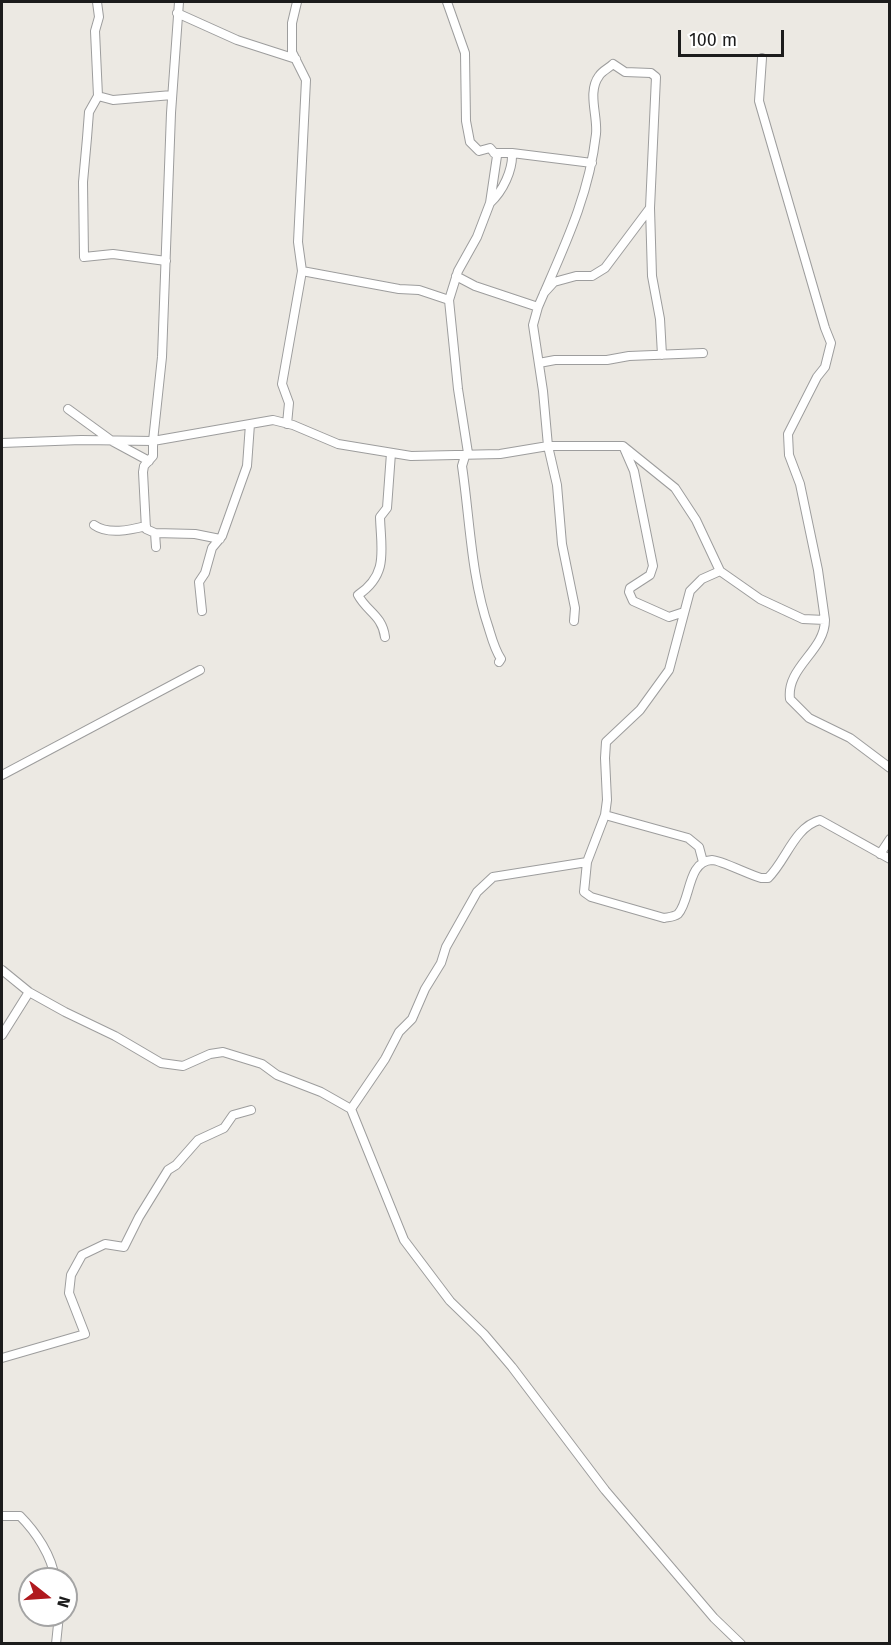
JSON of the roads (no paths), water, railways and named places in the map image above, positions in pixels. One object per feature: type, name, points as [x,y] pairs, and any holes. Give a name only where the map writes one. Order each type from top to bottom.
[{"type":"street","points":[[97,2],[99,17],[95,31],[98,96],[89,112],[87,129],[83,182],[84,257],[114,254],[166,261]]},
{"type":"street","points":[[179,2],[172,95],[162,357],[153,456],[144,466],[143,472],[146,529],[220,539]]},
{"type":"street","points":[[286,424],[289,403],[282,384],[302,271],[298,242],[306,80],[292,52],[292,23],[297,2]]},
{"type":"street","points":[[447,2],[465,53],[466,121],[470,142],[479,151],[490,148],[497,156],[490,203],[477,237],[456,276],[449,300],[458,388],[468,453],[462,466],[469,524],[479,593],[497,654],[501,659],[499,662]]},
{"type":"street","points":[[177,13],[237,40],[296,59]]},
{"type":"street","points":[[762,58],[759,101],[831,343],[825,367],[817,377],[788,434],[789,455],[800,484],[818,570],[825,620],[818,644],[793,676],[790,699],[809,718],[850,738],[890,768]]},
{"type":"street","points":[[574,621],[575,608],[570,574],[562,544],[557,485],[548,446],[533,325],[538,307],[582,202],[592,163],[596,131],[593,93],[598,76],[613,64],[625,72],[651,73],[656,77],[650,208],[652,276],[660,319],[662,355]]},
{"type":"street","points":[[98,96],[112,100],[172,95]]},
{"type":"street","points":[[494,153],[512,153],[592,163]]},
{"type":"street","points":[[490,203],[499,195],[512,163],[512,153]]},
{"type":"street","points":[[544,293],[554,282],[576,276],[592,276],[605,267],[650,208]]},
{"type":"street","points":[[302,271],[399,289],[419,290],[449,300]]},
{"type":"street","points":[[456,276],[475,286],[538,307]]},
{"type":"street","points":[[539,363],[555,360],[607,360],[629,356],[703,353]]},
{"type":"street","points":[[68,409],[112,441],[149,461]]},
{"type":"street","points":[[2,443],[153,441],[273,420],[338,444],[411,456],[500,454],[548,446],[623,446],[675,488],[696,520],[720,571],[760,599],[804,619],[825,620]]},
{"type":"street","points":[[202,611],[199,582],[205,573],[212,548],[220,539],[247,466],[250,424]]},
{"type":"street","points":[[623,446],[634,471],[653,566],[650,575],[630,588],[630,596],[633,601],[669,617],[684,612]]},
{"type":"street","points":[[385,637],[384,627],[362,603],[358,595],[378,577],[382,540],[380,517],[387,508],[391,453]]},
{"type":"street","points":[[94,525],[115,530],[130,530],[146,526]]},
{"type":"street","points":[[155,532],[156,547]]},
{"type":"street","points":[[720,571],[696,583],[690,591],[669,670],[640,710],[606,742],[605,815],[587,862],[584,892],[591,897],[664,918],[678,914],[696,869],[703,862],[713,860],[760,878],[768,878],[801,832],[811,822],[820,820],[890,859]]},
{"type":"street","points":[[2,775],[200,670]]},
{"type":"street","points":[[605,815],[688,838],[699,847],[703,862]]},
{"type":"street","points":[[880,854],[890,839]]},
{"type":"street","points":[[351,1109],[385,1059],[399,1032],[412,1019],[425,989],[441,963],[446,947],[477,892],[487,880],[492,877],[587,862]]},
{"type":"street","points":[[2,970],[29,992],[115,1036],[161,1063],[183,1066],[210,1054],[223,1052],[262,1064],[277,1075],[321,1092],[351,1109],[404,1240],[450,1301],[512,1367],[605,1490],[714,1618],[741,1644]]},
{"type":"street","points":[[2,1035],[29,992]]},
{"type":"street","points":[[2,1358],[85,1334],[69,1293],[71,1275],[82,1256],[105,1244],[124,1246],[168,1170],[176,1165],[198,1140],[224,1128],[233,1115],[251,1110]]},
{"type":"street","points":[[2,1516],[20,1516],[31,1527],[53,1567]]},
{"type":"street","points":[[56,1644],[58,1627]]}]
